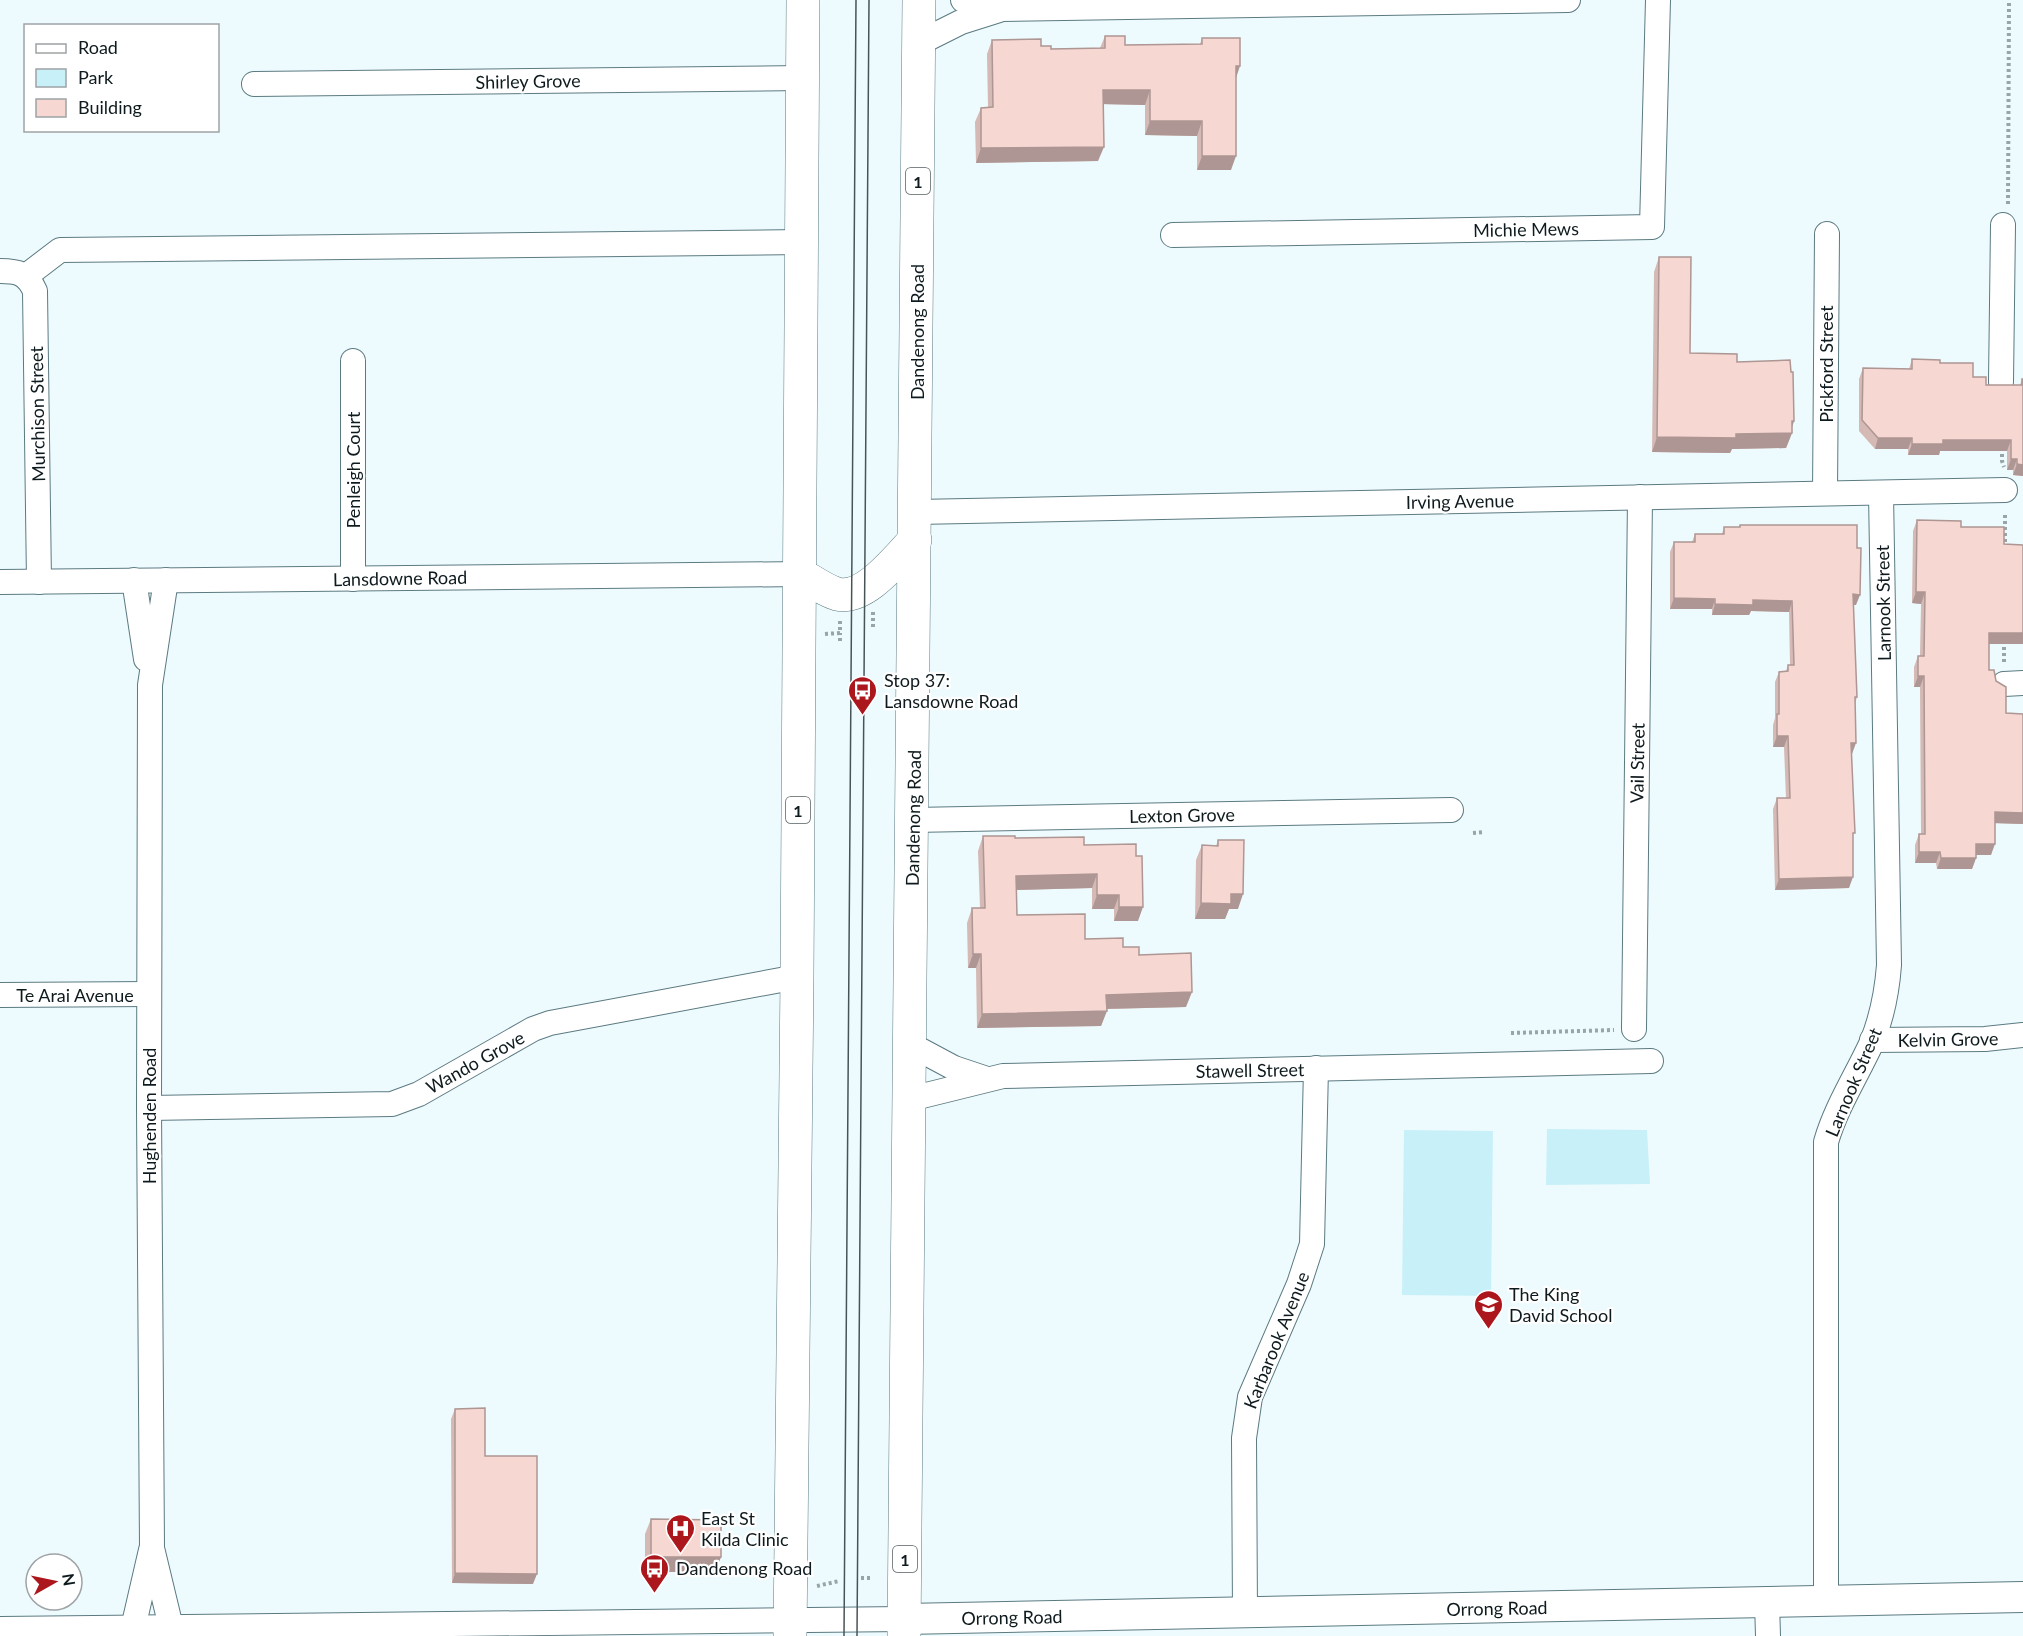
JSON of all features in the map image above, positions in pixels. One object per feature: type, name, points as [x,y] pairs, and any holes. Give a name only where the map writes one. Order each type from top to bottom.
[{"type":"highway","name":"1","points":[[790,1628],[803,0]]},
{"type":"highway","name":"Dandenong Road","points":[[904,1627],[916,526],[919,0]]},
{"type":"highway","points":[[800,574],[828,590],[851,595],[864,589],[873,581],[916,526]]},
{"type":"main road","name":"Orrong Road","points":[[904,1627],[1245,1612],[2023,1597]]},
{"type":"street","points":[[963,0],[1001,9],[1568,0]]},
{"type":"street","name":"Michie Mews","points":[[1173,235],[1652,227],[1658,0]]},
{"type":"street","points":[[919,43],[961,22],[1001,9]]},
{"type":"street","name":"Shirley Grove","points":[[254,84],[803,78]]},
{"type":"street","points":[[2001,382],[2012,356],[2003,225]]},
{"type":"street","name":"Pickford Street","points":[[1825,494],[1827,234]]},
{"type":"street","points":[[0,271],[20,272],[26,276],[60,250],[802,242]]},
{"type":"street","name":"Murchison Street","points":[[26,276],[34,291],[35,299],[39,582]]},
{"type":"street","name":"Penleigh Court","points":[[353,361],[353,579]]},
{"type":"street","name":"Irving Avenue","points":[[916,526],[1640,497],[2005,490]]},
{"type":"street","name":"Larnook Street","points":[[1826,1601],[1826,1142],[1831,1125],[1872,1041],[1887,989],[1889,965],[1881,493]]},
{"type":"street","name":"Vail Street","points":[[1634,1029],[1640,497]]},
{"type":"street","name":"Lansdowne Road","points":[[0,582],[800,574]]},
{"type":"street","name":"Hughenden Road","points":[[134,580],[150,685]]},
{"type":"street","name":"Hughenden Road","points":[[166,580],[150,685],[149,1108],[152,1548],[171,1628]]},
{"type":"street","name":"Lexton Grove","points":[[913,820],[1451,810]]},
{"type":"street","name":"Wando Grove","points":[[149,1108],[392,1104],[419,1094],[533,1029],[550,1023],[797,976]]},
{"type":"street","name":"Te Arai Avenue","points":[[0,995],[149,994]]},
{"type":"street","name":"Kelvin Grove","points":[[1872,1041],[1985,1039],[2023,1035]]},
{"type":"street","name":"Stawell Street","points":[[911,1045],[954,1068],[987,1078]]},
{"type":"street","name":"Stawell Street","points":[[910,1099],[987,1078],[1020,1076],[1651,1061]]},
{"type":"street","name":"Karbarook Avenue","points":[[1245,1612],[1244,1438],[1246,1417],[1250,1397],[1299,1284],[1312,1244],[1316,1068]]},
{"type":"street","name":"Hughenden Road","points":[[133,1628],[152,1548]]},
{"type":"street","points":[[1767,1602],[1768,1636]]},
{"type":"street","name":"Orrong Road","points":[[0,1629],[171,1628],[205,1632],[904,1627]]},
{"type":"path","points":[[2003,225],[2008,213],[2009,3]]},
{"type":"path","points":[[2002,437],[2005,556]]},
{"type":"path","points":[[873,612],[873,630]]},
{"type":"path","points":[[840,641],[840,618],[847,617]]},
{"type":"path","points":[[2004,627],[2013,683]]},
{"type":"path","points":[[822,634],[840,633]]},
{"type":"path","points":[[1473,833],[1484,832]]},
{"type":"path","points":[[1511,1033],[1634,1029]]},
{"type":"path","points":[[861,1578],[871,1578]]},
{"type":"path","points":[[812,1587],[839,1581]]},
{"type":"green space","points":[[1547,1129],[1647,1130],[1650,1184],[1546,1185]]},
{"type":"green space","points":[[1404,1130],[1493,1131],[1491,1296],[1402,1295]]},
{"type":"building","points":[[1105,36],[1125,36],[1125,45],[1202,44],[1202,38],[1240,38],[1240,66],[1236,66],[1236,156],[1202,156],[1202,121],[1150,121],[1150,90],[1103,90],[1104,147],[981,148],[981,108],[993,107],[992,40],[1041,39],[1041,46],[1051,46],[1051,49],[1105,48]]},
{"type":"building","points":[[1659,257],[1691,257],[1690,353],[1737,354],[1737,362],[1790,360],[1791,372],[1793,372],[1794,421],[1792,421],[1792,433],[1736,434],[1736,438],[1657,437]]},
{"type":"building","points":[[1912,359],[1940,360],[1940,363],[1973,363],[1973,377],[1986,377],[1986,385],[2022,385],[2023,379],[2023,465],[2017,464],[2017,459],[2011,459],[2011,440],[1943,440],[1943,444],[1912,444],[1912,438],[1878,438],[1862,420],[1863,368],[1912,369]]},
{"type":"building","points":[[1917,520],[1961,521],[1961,527],[2004,527],[2004,544],[2023,545],[2023,633],[1989,633],[1989,670],[1994,670],[1996,681],[2006,687],[2006,713],[2023,714],[2023,813],[1995,812],[1995,844],[1976,844],[1976,858],[1941,858],[1940,852],[1919,852],[1919,834],[1925,834],[1924,676],[1918,676],[1918,656],[1924,656],[1925,592],[1916,592]]},
{"type":"building","points":[[1740,525],[1857,525],[1857,548],[1861,548],[1860,595],[1853,594],[1857,697],[1855,697],[1856,743],[1851,743],[1855,833],[1853,833],[1853,877],[1779,879],[1777,798],[1790,798],[1788,736],[1777,736],[1777,714],[1779,714],[1779,672],[1788,671],[1788,665],[1794,665],[1792,601],[1753,600],[1753,605],[1715,604],[1715,599],[1674,598],[1674,542],[1695,542],[1695,534],[1724,534],[1724,527],[1740,527]]},
{"type":"building","points":[[983,836],[1084,837],[1084,845],[1136,844],[1136,856],[1142,856],[1143,907],[1119,907],[1119,895],[1097,895],[1097,874],[1016,876],[1017,915],[1085,914],[1085,939],[1123,938],[1123,947],[1139,947],[1139,955],[1191,953],[1192,992],[1106,995],[1107,1011],[982,1014],[981,954],[973,954],[972,908],[985,908]]},
{"type":"building","points":[[1218,840],[1244,840],[1243,894],[1231,894],[1231,904],[1201,903],[1202,845],[1218,846]]},
{"type":"building","points":[[485,1408],[485,1456],[537,1456],[537,1574],[455,1573],[455,1409]]},
{"type":"building","points":[[651,1519],[721,1520],[721,1557],[651,1557]]},
{"type":"tram line","points":[[844,1636],[856,0]]},
{"type":"tram line","points":[[857,1636],[869,0]]},
{"type":"place","name":"Stop 37: Lansdowne Road","points":[[863,716]]},
{"type":"place","name":"The King David School","points":[[1488,1330]]},
{"type":"place","name":"East St Kilda Clinic","points":[[680,1554]]},
{"type":"place","name":"Dandenong Road","points":[[655,1594]]}]
